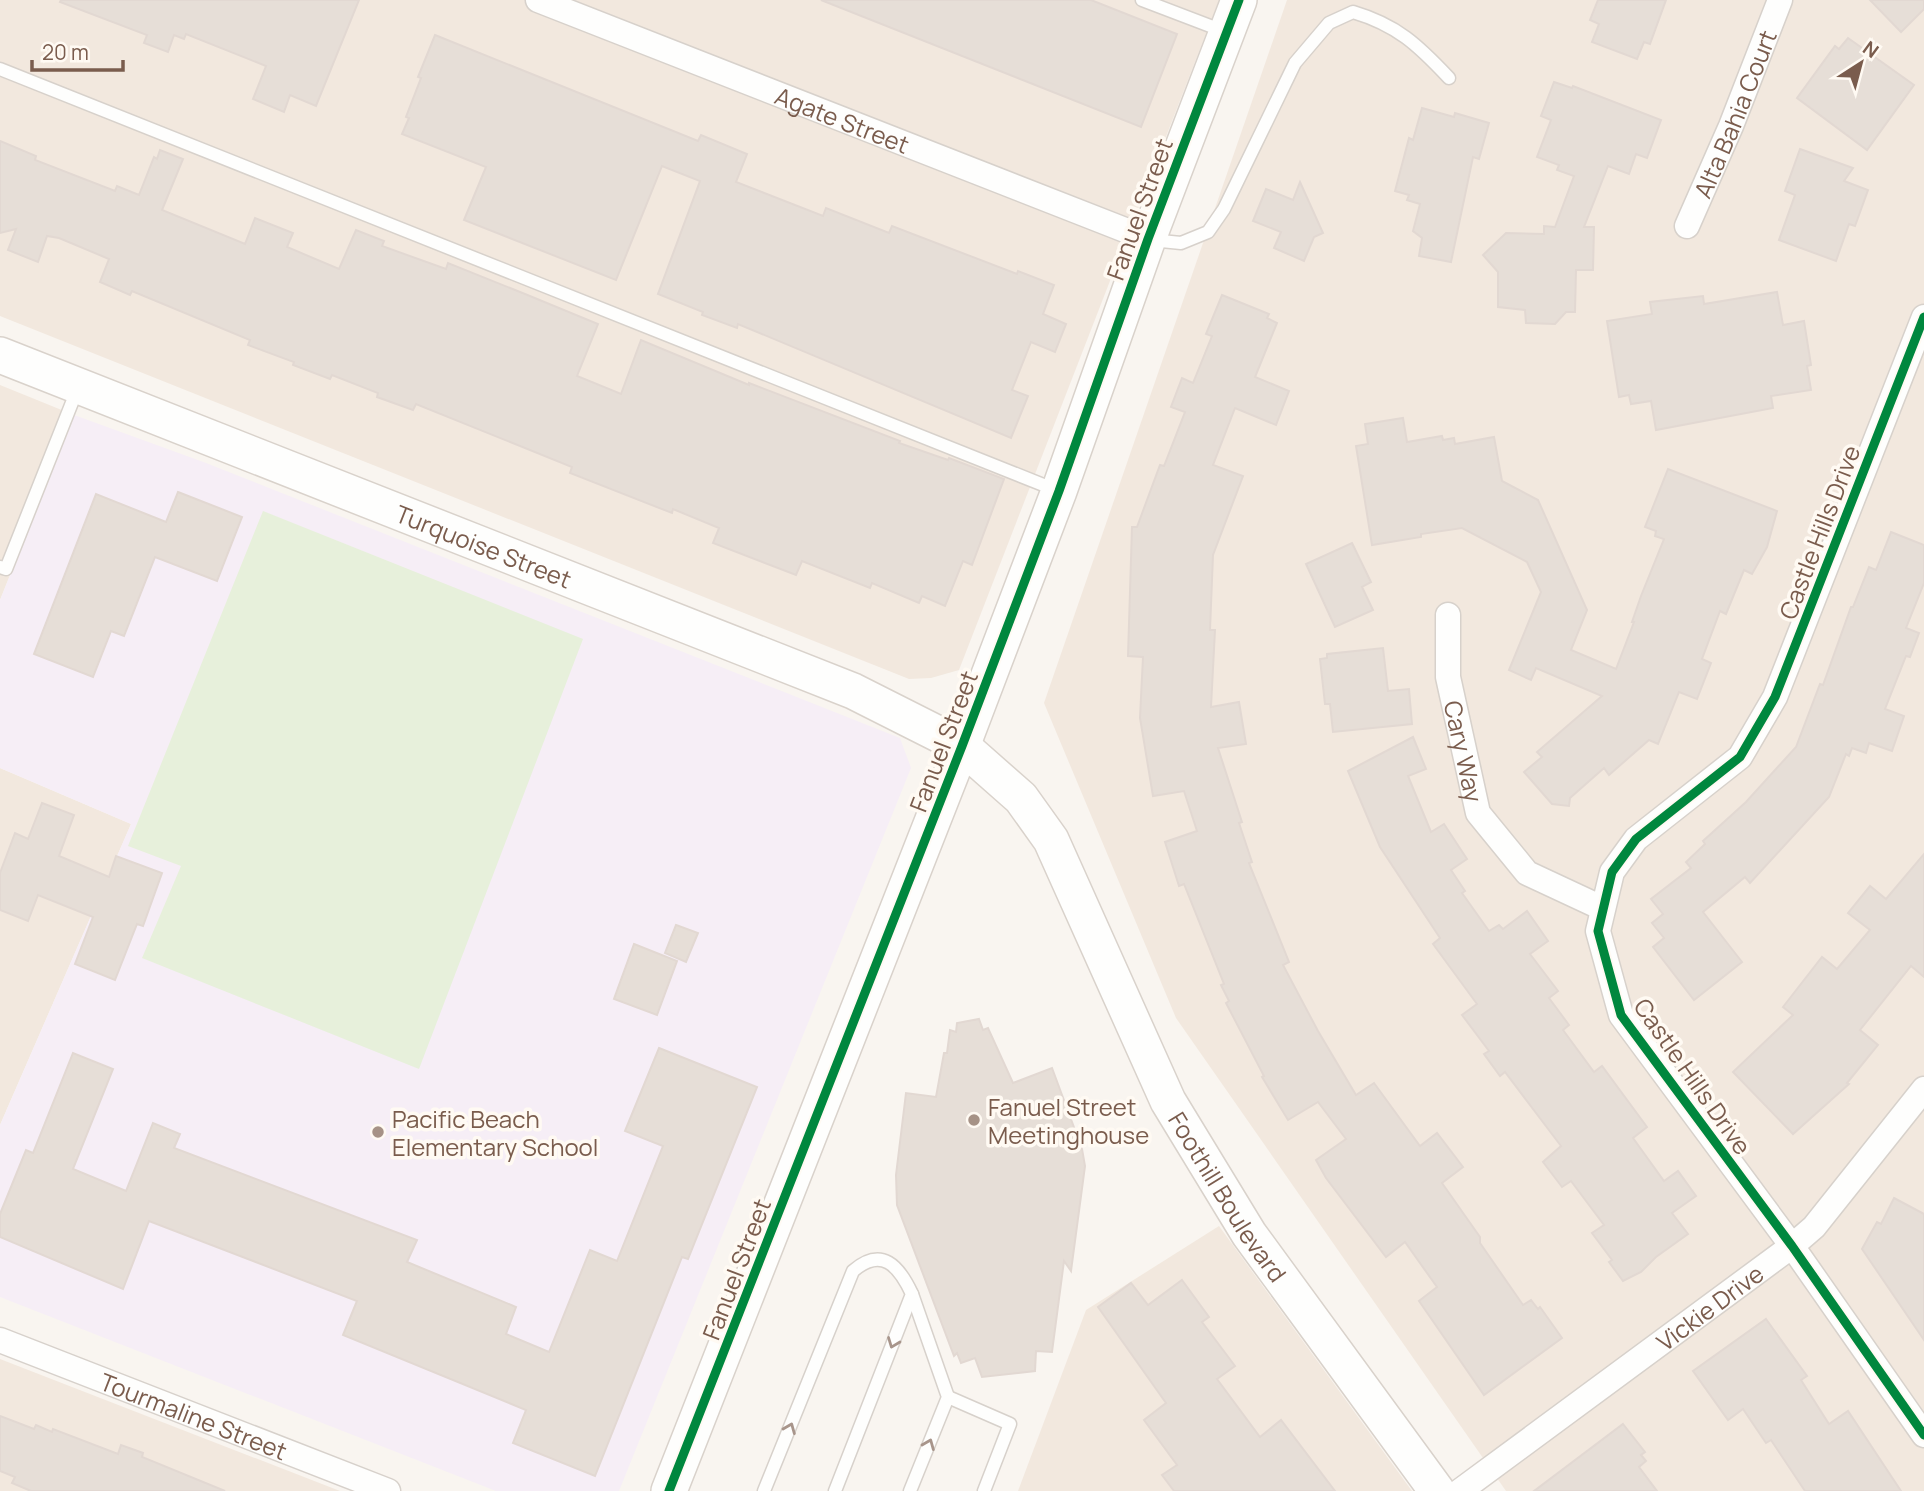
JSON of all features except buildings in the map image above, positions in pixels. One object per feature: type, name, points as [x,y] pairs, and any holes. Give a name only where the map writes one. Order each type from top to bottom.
[{"type":"main road","name":"Fanuel Street","points":[[669,1491],[962,746],[1059,491],[1147,239],[1239,0]]},
{"type":"main road","name":"Turquoise Street","points":[[0,355],[853,691],[962,746]]},
{"type":"main road","name":"Foothill Boulevard","points":[[962,746],[1021,798],[1051,840],[1168,1101],[1249,1234],[1437,1491]]},
{"type":"street","name":"Agate Street","points":[[538,0],[577,7],[1147,239]]},
{"type":"street","name":"Alta Bahia Court","points":[[1687,226],[1731,126],[1780,0]]},
{"type":"street","name":"Castle Hills Drive","points":[[1924,317],[1775,698],[1740,757],[1636,839],[1612,872],[1598,931],[1621,1015],[1792,1246],[1924,1436]]},
{"type":"street","name":"Cary Way","points":[[1448,615],[1448,677],[1478,813],[1527,873],[1602,908]]},
{"type":"street","name":"Vickie Drive","points":[[1460,1491],[1814,1227],[1924,1089]]},
{"type":"street","name":"Tourmaline Street","points":[[0,1340],[388,1491]]},
{"type":"lane","points":[[1142,0],[1226,32]]},
{"type":"lane","points":[[1147,239],[1181,243],[1208,232],[1224,209],[1295,63],[1329,23],[1353,12],[1379,19],[1416,44],[1449,78]]},
{"type":"lane","points":[[0,69],[1059,491]]},
{"type":"lane","points":[[0,567],[6,569],[79,386]]},
{"type":"lane","points":[[764,1491],[853,1271],[863,1263],[880,1259],[895,1265],[903,1274],[948,1397],[910,1491]]},
{"type":"lane","points":[[835,1491],[912,1294]]},
{"type":"lane","points":[[948,1397],[1010,1424],[984,1491]]},
{"type":"shaded area","points":[[0,0],[1219,0],[959,670],[931,678],[909,679],[0,316]]},
{"type":"shaded area","points":[[1287,0],[1924,0],[1924,1491],[1506,1491],[1176,1018],[1044,703]]},
{"type":"shaded area","points":[[0,385],[74,415],[0,600]]},
{"type":"shaded area","points":[[74,415],[206,463],[900,738],[911,768],[619,1491],[496,1491],[0,1297],[0,1125],[131,824],[0,768],[0,600]]},
{"type":"shaded area","points":[[0,768],[131,824],[0,1125]]},
{"type":"shaded area","points":[[1219,1226],[1412,1491],[1018,1491],[1086,1310]]},
{"type":"shaded area","points":[[0,1359],[340,1491],[0,1491]]},
{"type":"green space","points":[[263,511],[583,639],[419,1069],[142,958],[181,866],[128,846]]},
{"type":"cycle path","points":[[669,1491],[962,746],[1059,491],[1148,239],[1239,0]]},
{"type":"cycle path","points":[[1924,317],[1775,697],[1740,757],[1636,839],[1612,872],[1598,931],[1621,1015],[1792,1246],[1924,1435]]},
{"type":"place","name":"Fanuel Street Meetinghouse","points":[[974,1120]]},
{"type":"place","name":"Pacific Beach Elementary School","points":[[378,1132]]}]
